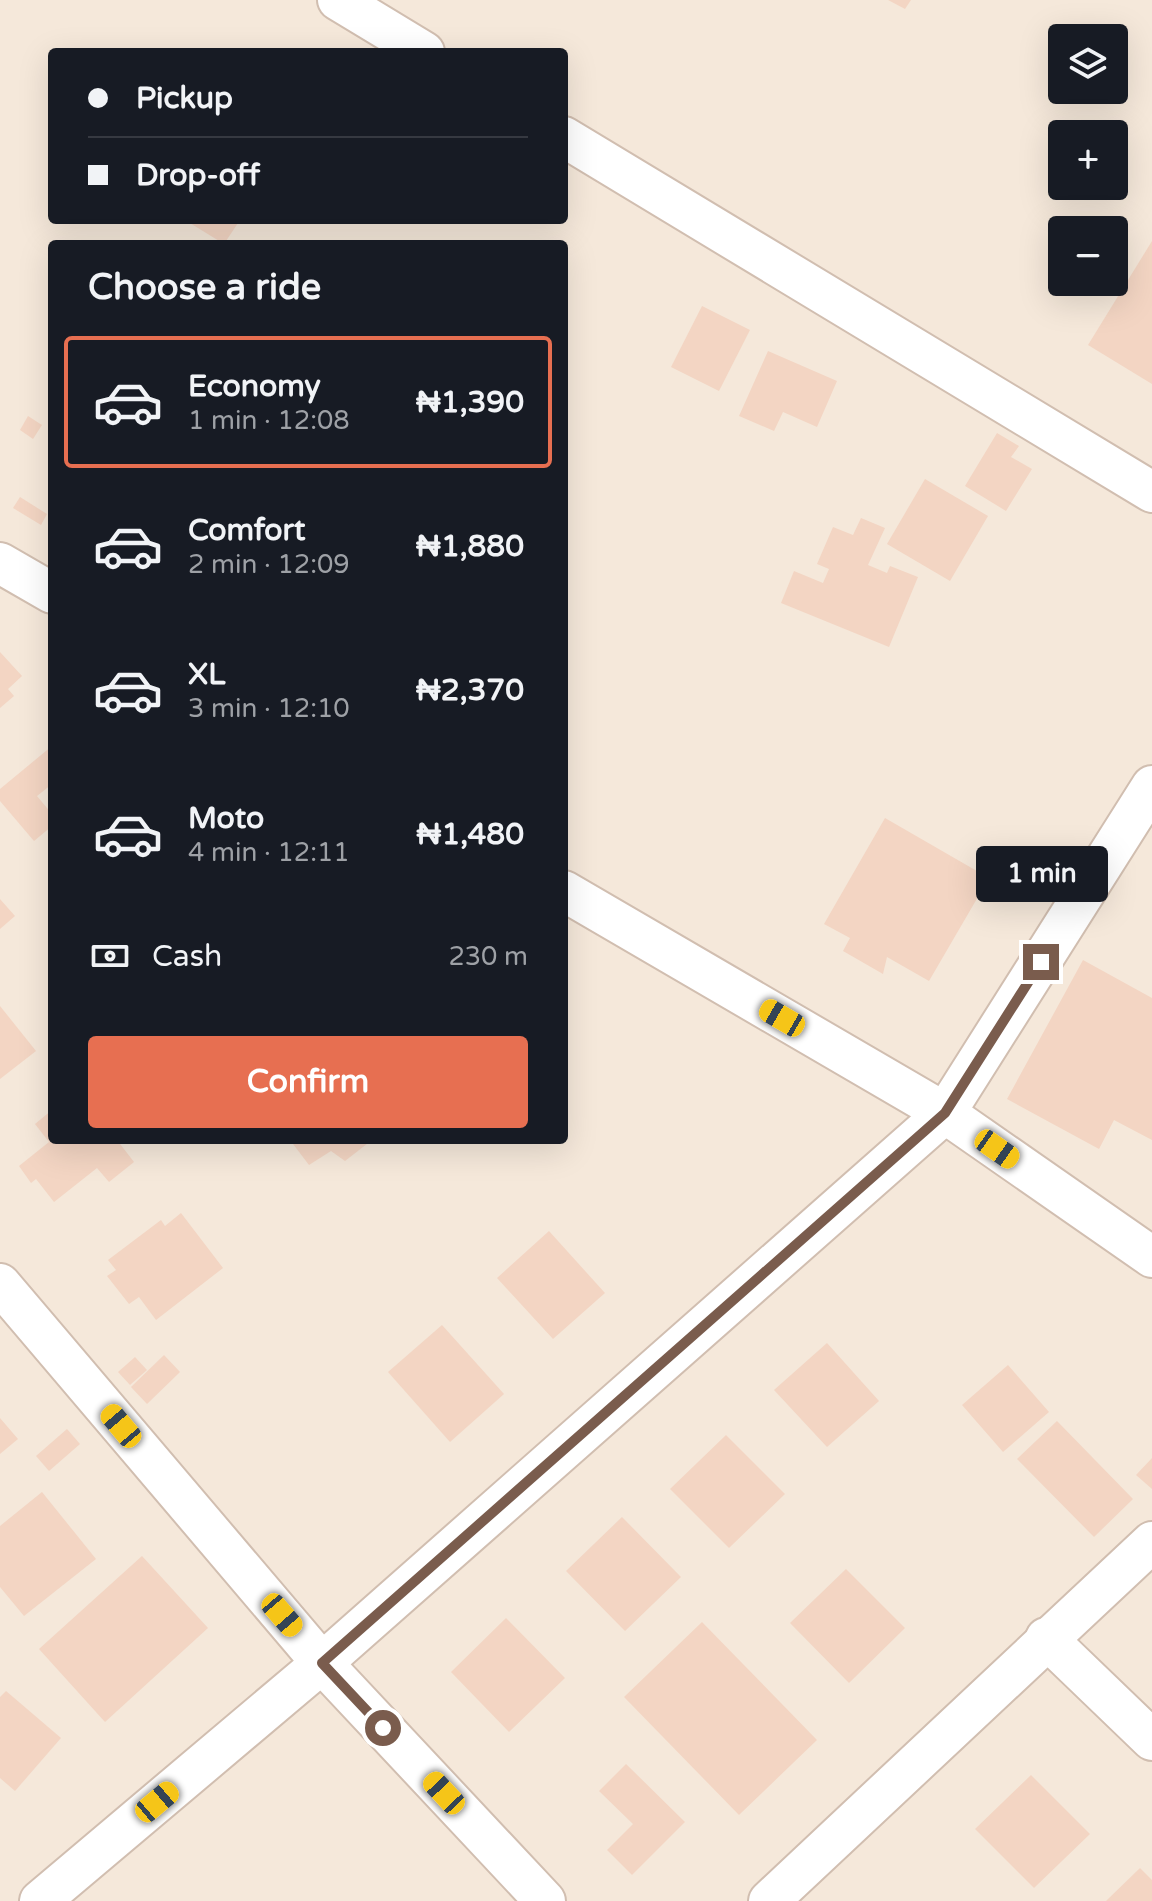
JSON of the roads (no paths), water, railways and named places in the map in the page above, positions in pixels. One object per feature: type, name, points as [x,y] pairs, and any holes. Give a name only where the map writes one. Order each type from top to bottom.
[{"type":"street","points":[[338,0],[417,48]]},
{"type":"street","points":[[568,139],[1152,492]]},
{"type":"street","points":[[0,563],[48,591]]},
{"type":"street","points":[[40,1901],[322,1663],[945,1113],[1152,786]]},
{"type":"street","points":[[568,893],[945,1113],[1152,1257]]},
{"type":"street","points":[[0,1284],[322,1663],[545,1901]]},
{"type":"street","points":[[769,1901],[1046,1638],[1152,1542]]},
{"type":"street","points":[[1046,1638],[1152,1740]]}]
